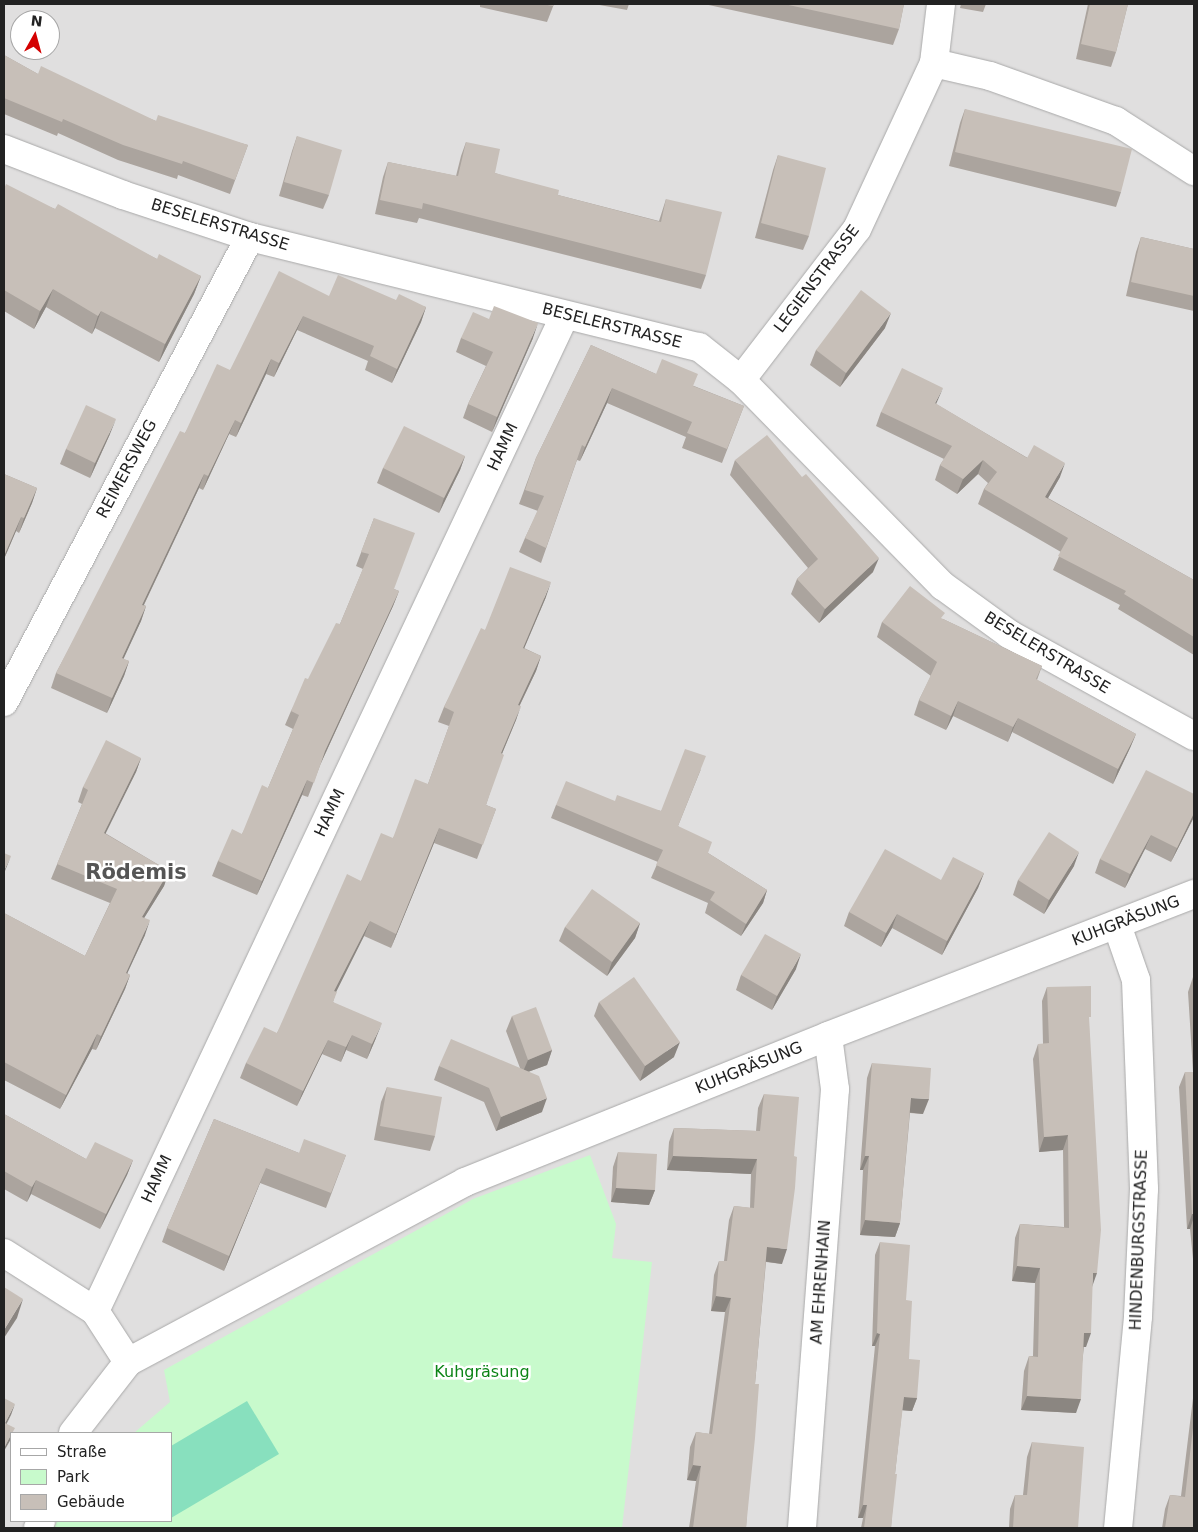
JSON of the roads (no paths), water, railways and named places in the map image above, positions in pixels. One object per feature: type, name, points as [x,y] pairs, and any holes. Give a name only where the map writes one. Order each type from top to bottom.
[{"type":"street","name":"LEGIENSTRASSE","points":[[740,380],[857,228],[934,63],[941,4]]},
{"type":"street","points":[[934,63],[990,76],[1116,121],[1194,171]]},
{"type":"street","name":"BESELERSTRASSE","points":[[4,149],[123,195],[250,237],[565,315],[644,331],[699,347],[740,380],[942,586],[1009,634],[1194,736]]},
{"type":"street","name":"REIMERSWEG","points":[[4,702],[250,237]]},
{"type":"street","name":"HAMM","points":[[95,1311],[565,315]]},
{"type":"street","name":"KUHGRÄSUNG","points":[[75,1432],[128,1362],[465,1182],[828,1036],[1194,894]]},
{"type":"street","name":"HINDENBURGSTRASSE","points":[[1117,925],[1136,980],[1144,1189],[1138,1317],[1118,1528]]},
{"type":"street","name":"AM EHRENHAIN","points":[[802,1528],[835,1089],[828,1036]]},
{"type":"street","points":[[4,1254],[95,1311],[128,1362]]},
{"type":"district","name":"Rödemis","points":[[136,872]]},
{"type":"park label","name":"Kuhgräsung","points":[[482,1372]]}]
